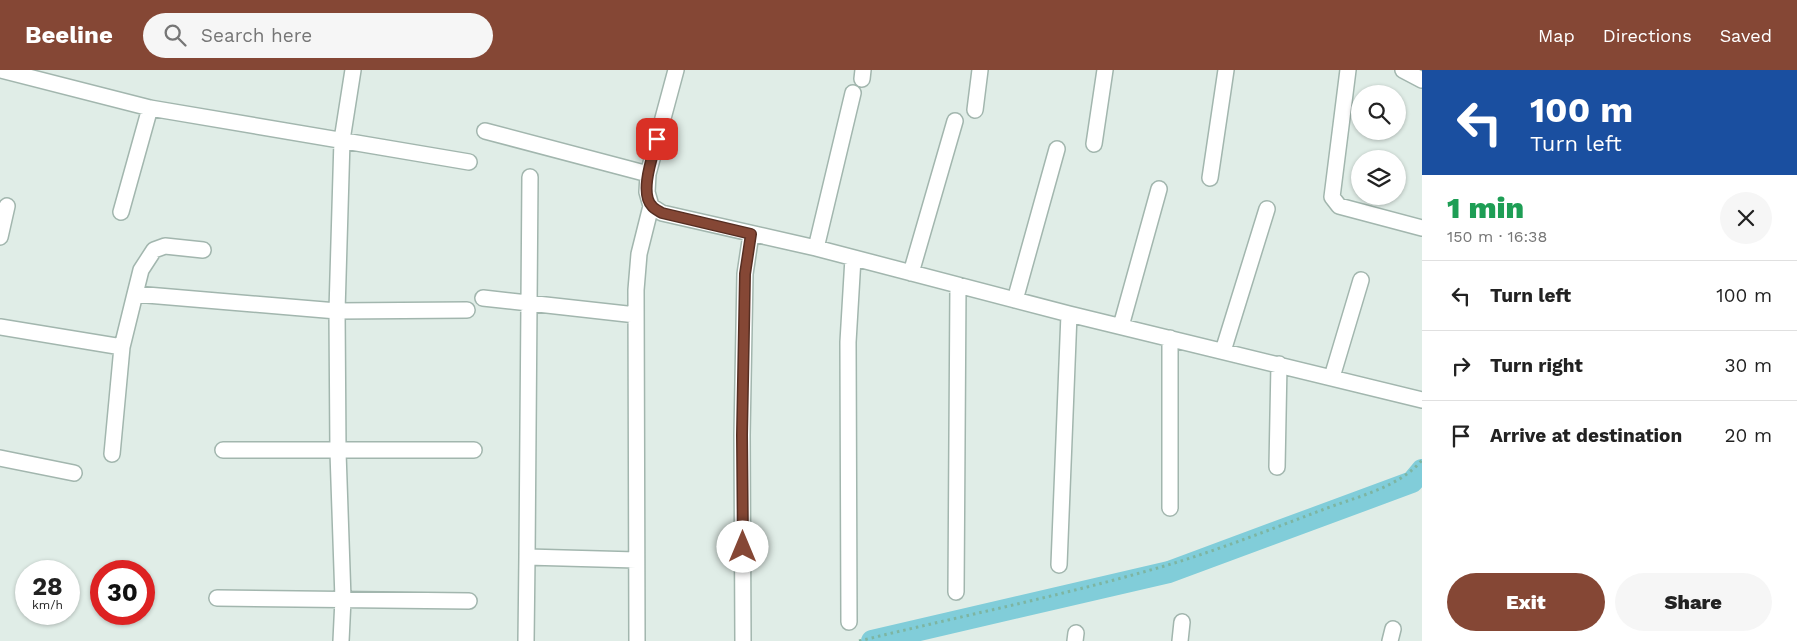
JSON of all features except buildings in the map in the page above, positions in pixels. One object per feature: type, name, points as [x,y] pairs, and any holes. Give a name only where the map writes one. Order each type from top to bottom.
[{"type":"street","points":[[1,70],[150,108],[469,162]]},
{"type":"street","points":[[341,641],[343,599],[338,452],[337,311],[342,140],[353,70]]},
{"type":"street","points":[[637,641],[636,315],[639,254],[651,206],[647,192],[648,174],[676,70]]},
{"type":"street","points":[[975,110],[980,70]]},
{"type":"street","points":[[1094,144],[1105,70]]},
{"type":"street","points":[[1210,178],[1226,70]]},
{"type":"street","points":[[1348,70],[1332,197],[1339,206],[1422,228]]},
{"type":"street","points":[[1403,70],[1422,80]]},
{"type":"street","points":[[816,248],[853,93]]},
{"type":"street","points":[[121,212],[150,108]]},
{"type":"street","points":[[911,273],[955,121]]},
{"type":"street","points":[[485,131],[648,174]]},
{"type":"street","points":[[1015,300],[1057,149]]},
{"type":"street","points":[[526,641],[530,177]]},
{"type":"street","points":[[1121,326],[1159,189]]},
{"type":"street","points":[[0,237],[7,206]]},
{"type":"street","points":[[651,206],[662,213],[816,248],[1069,314],[1422,400]]},
{"type":"street","points":[[1223,350],[1267,208]]},
{"type":"street","points":[[744,641],[742,435],[745,274],[751,234]]},
{"type":"street","points":[[112,454],[122,347],[141,270],[154,250],[165,246],[203,250]]},
{"type":"street","points":[[849,622],[848,352],[854,258]]},
{"type":"street","points":[[1332,377],[1361,280]]},
{"type":"street","points":[[956,592],[958,285]]},
{"type":"street","points":[[135,294],[337,311],[467,310]]},
{"type":"street","points":[[483,298],[636,315]]},
{"type":"street","points":[[1059,565],[1069,314]]},
{"type":"street","points":[[0,327],[122,347]]},
{"type":"street","points":[[1170,338],[1170,508]]},
{"type":"street","points":[[1277,467],[1279,364]]},
{"type":"street","points":[[223,450],[338,452],[474,450]]},
{"type":"street","points":[[0,458],[74,473]]},
{"type":"street","points":[[527,557],[636,560]]},
{"type":"street","points":[[217,598],[470,601]]},
{"type":"street","points":[[1180,641],[1182,622]]},
{"type":"path","points":[[859,641],[1045,598],[1156,569],[1376,489],[1406,476],[1422,460]]},
{"type":"waterway","points":[[872,641],[1169,572],[1412,482],[1422,470]]},
{"type":"route","points":[[657,139],[648,174],[647,192],[651,206],[662,213],[751,234],[745,274],[742,435],[743,547]]}]
